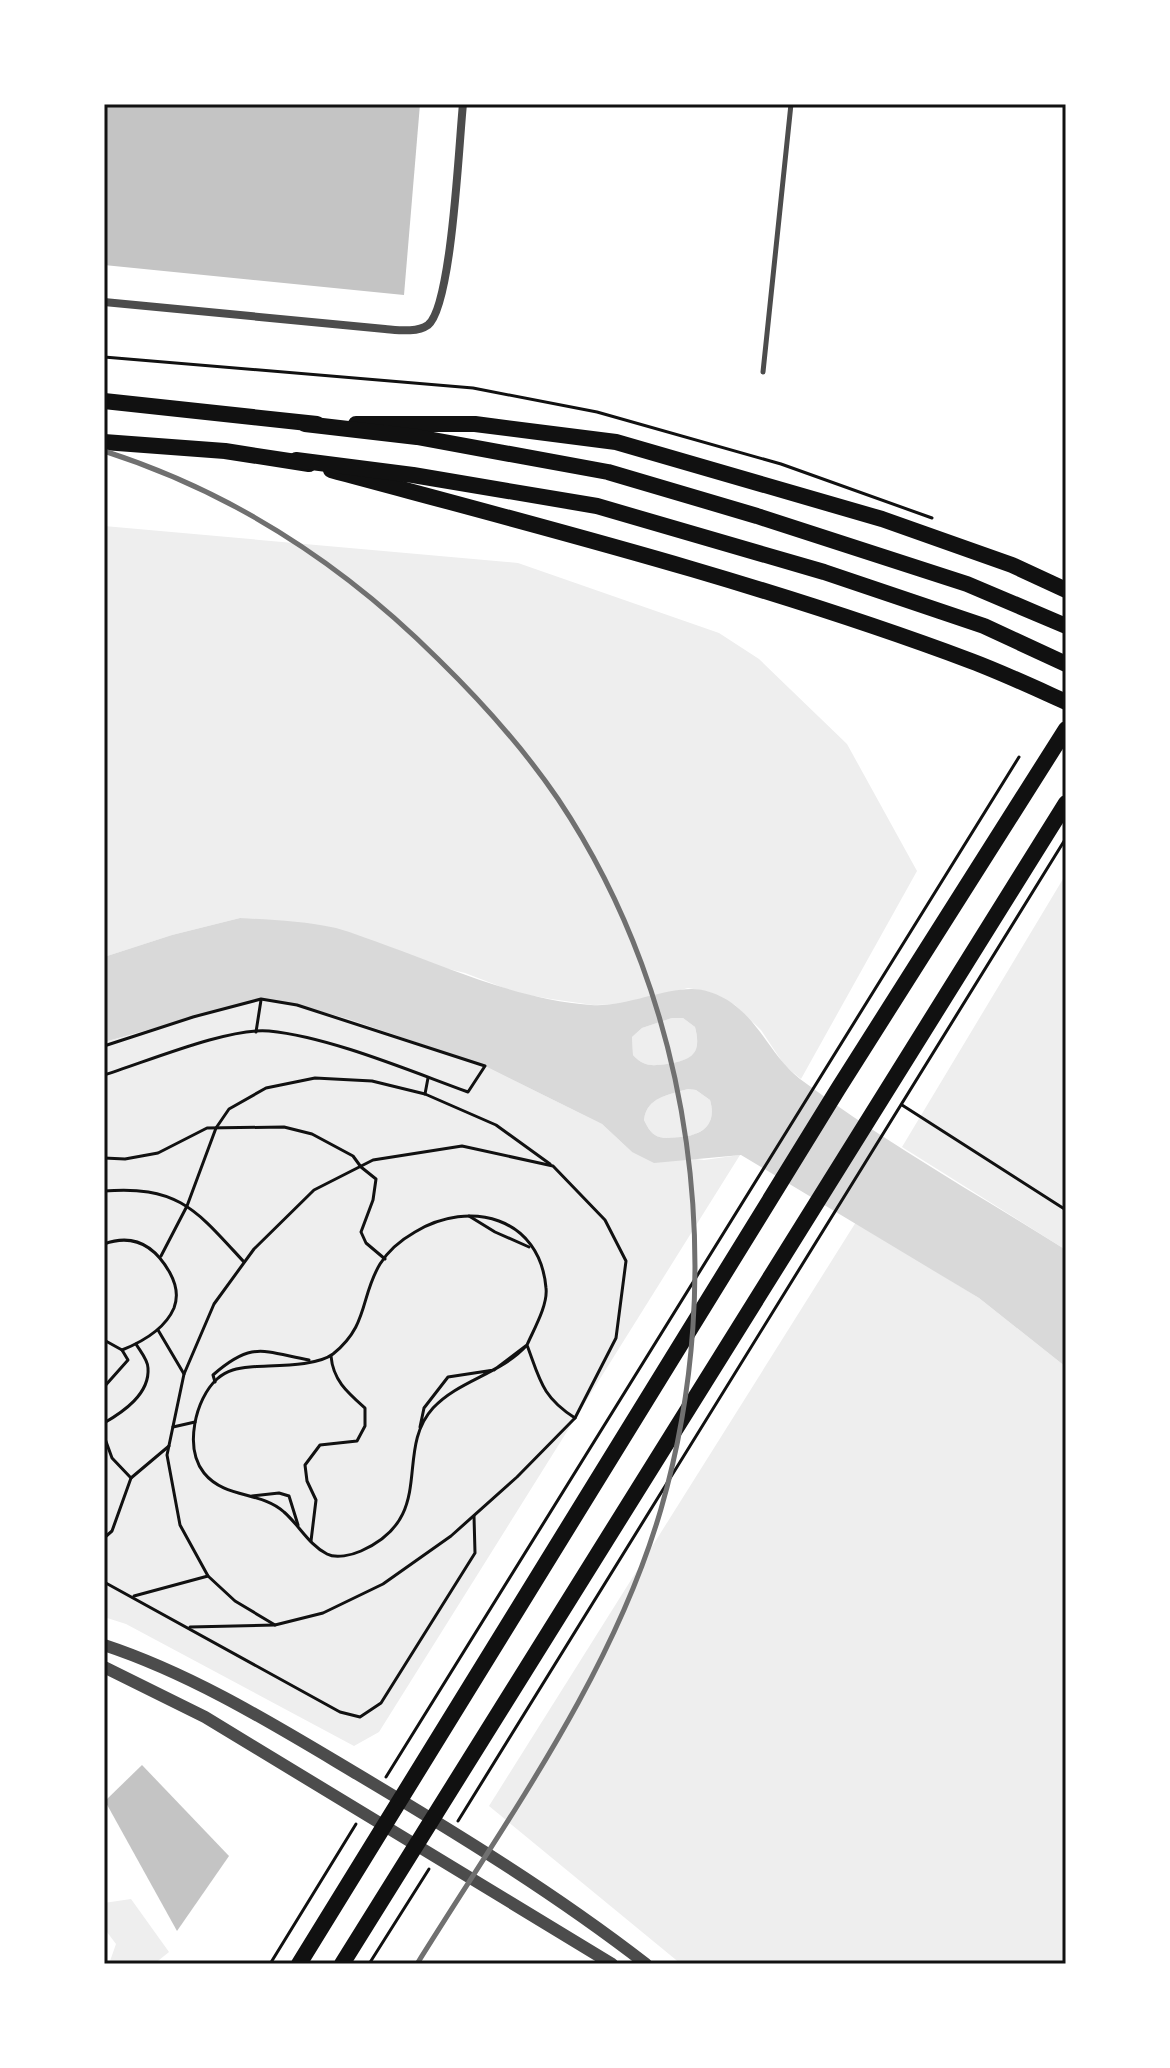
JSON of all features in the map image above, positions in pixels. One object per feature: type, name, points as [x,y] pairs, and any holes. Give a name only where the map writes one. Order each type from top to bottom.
[{"type":"main road","points":[[104,401],[417,437],[608,472],[967,584],[1066,626]]},
{"type":"main road","points":[[305,424],[475,424],[616,442],[882,519],[1012,565],[1066,590]]},
{"type":"main road","points":[[104,442],[296,460],[413,475],[597,506],[853,582],[984,626],[1066,664]]},
{"type":"main road","points":[[296,460],[588,539],[835,613],[974,662],[1066,702]]},
{"type":"main road","points":[[299,1964],[838,1089],[1066,729]]},
{"type":"main road","points":[[342,1964],[1066,803]]},
{"type":"street","points":[[104,302],[385,329],[415,329],[427,325],[437,311],[447,268],[463,104]]},
{"type":"street","points":[[104,1645],[138,1656],[247,1709],[582,1914],[646,1964]]},
{"type":"street","points":[[104,1667],[205,1717],[612,1964]]},
{"type":"lane","points":[[763,372],[791,104]]},
{"type":"path","points":[[379,1788],[1019,757]]},
{"type":"path","points":[[451,1832],[1066,838]]},
{"type":"path","points":[[256,1032],[261,999]]},
{"type":"path","points":[[104,1046],[261,999],[297,1005],[485,1066],[468,1092],[330,1044],[268,1031],[233,1034],[104,1075]]},
{"type":"path","points":[[161,1256],[187,1206],[216,1128],[229,1109],[266,1088],[315,1078],[372,1081],[425,1094],[496,1125],[553,1166],[605,1220],[626,1261],[616,1338],[575,1418],[451,1536],[383,1584],[323,1613],[275,1625],[190,1627]]},
{"type":"path","points":[[425,1094],[428,1078]]},
{"type":"path","points":[[886,1094],[1066,1210]]},
{"type":"path","points":[[104,1158],[125,1159],[158,1153],[207,1128],[284,1127],[312,1134],[353,1156],[376,1179],[373,1200],[361,1232],[366,1243],[385,1259]]},
{"type":"path","points":[[275,1625],[235,1601],[208,1576],[180,1525],[167,1455],[184,1374],[214,1304],[254,1249],[314,1190],[373,1160],[462,1146],[553,1166]]},
{"type":"path","points":[[104,1191],[134,1188],[170,1196],[199,1213],[244,1262]]},
{"type":"path","points":[[465,1214],[531,1248]]},
{"type":"path","points":[[420,1427],[433,1408],[449,1396],[515,1358],[527,1345],[547,1291],[542,1267],[531,1248],[509,1225],[486,1216],[465,1214],[445,1219],[417,1231],[395,1246],[379,1266],[361,1320],[331,1356],[313,1361],[235,1368],[215,1382],[206,1392],[195,1422],[195,1448],[201,1470],[213,1483],[228,1491],[272,1504],[329,1556],[351,1556],[377,1544],[399,1523],[409,1497],[420,1427],[424,1408],[448,1377],[494,1370]]},
{"type":"path","points":[[104,1244],[119,1239],[143,1243],[161,1256],[177,1286],[174,1308],[158,1330],[122,1350]]},
{"type":"path","points":[[158,1330],[184,1374]]},
{"type":"path","points":[[104,1340],[122,1350],[128,1360],[104,1387]]},
{"type":"path","points":[[104,1423],[129,1408],[146,1382],[148,1366],[136,1344]]},
{"type":"path","points":[[527,1345],[548,1397],[556,1407],[575,1418]]},
{"type":"path","points":[[215,1382],[213,1375],[234,1357],[255,1350],[313,1361]]},
{"type":"path","points":[[311,1542],[316,1500],[307,1481],[305,1465],[320,1445],[357,1441],[365,1426],[365,1408],[345,1390],[333,1373],[331,1356]]},
{"type":"path","points":[[173,1427],[195,1422]]},
{"type":"path","points":[[104,1436],[112,1458],[131,1478]]},
{"type":"path","points":[[104,1538],[112,1531],[131,1478],[169,1446]]},
{"type":"path","points":[[248,1497],[279,1493],[289,1496],[299,1527]]},
{"type":"path","points":[[104,1582],[340,1712],[360,1717],[381,1703],[475,1553],[474,1516]]},
{"type":"path","points":[[132,1596],[208,1576]]},
{"type":"path","points":[[270,1964],[363,1814]]},
{"type":"path","points":[[369,1964],[435,1858]]},
{"type":"shaded area","points":[[104,526],[518,563],[719,633],[759,659],[847,744],[917,871],[801,1079],[785,1066],[761,1030],[735,1005],[710,992],[688,988],[625,1004],[593,1005],[551,999],[517,993],[465,973],[240,918],[172,935],[104,957]]},
{"type":"shaded area","points":[[1066,874],[1066,1250],[902,1147]]},
{"type":"shaded area","points":[[240,918],[300,922],[343,930],[488,983],[565,1002],[606,1005],[683,989],[710,992],[726,999],[750,1020],[778,1057],[800,1079],[898,1146],[1066,1250],[1066,1367],[979,1298],[741,1155],[654,1163],[632,1152],[602,1124],[485,1066],[348,1019],[261,999],[104,1042],[104,957],[172,935]],"holes":[[[672,1018],[683,1018],[695,1027],[697,1044],[693,1054],[683,1060],[657,1065],[648,1065],[637,1059],[633,1055],[632,1037],[642,1028]],[[696,1090],[710,1100],[710,1122],[696,1134],[664,1138],[653,1134],[644,1120],[649,1106],[666,1095]]]},
{"type":"shaded area","points":[[261,999],[348,1019],[485,1066],[602,1124],[632,1152],[704,1160],[740,1155],[379,1732],[354,1746],[126,1624],[104,1617],[104,1042]]},
{"type":"shaded area","points":[[672,1018],[683,1018],[695,1027],[697,1044],[693,1054],[683,1060],[657,1065],[648,1065],[637,1059],[633,1055],[632,1037],[642,1028]]},
{"type":"shaded area","points":[[696,1090],[710,1100],[710,1122],[696,1134],[665,1138],[653,1134],[644,1120],[649,1106],[666,1095]]},
{"type":"shaded area","points":[[856,1222],[979,1298],[1066,1367],[1066,1964],[681,1964],[489,1806]]},
{"type":"shaded area","points":[[131,1899],[169,1952],[154,1964],[109,1964],[116,1944],[104,1928],[104,1903]]},
{"type":"building","points":[[104,104],[420,104],[404,295],[104,265]]},
{"type":"building","points":[[142,1765],[229,1856],[177,1931],[105,1801]]},
{"type":"railway","points":[[104,451],[197,487],[283,535],[364,592],[402,624],[471,692],[545,780],[605,879],[641,963],[669,1052],[686,1143],[694,1235],[693,1328],[682,1419],[661,1509],[640,1570],[586,1687],[521,1800],[417,1964]]}]
